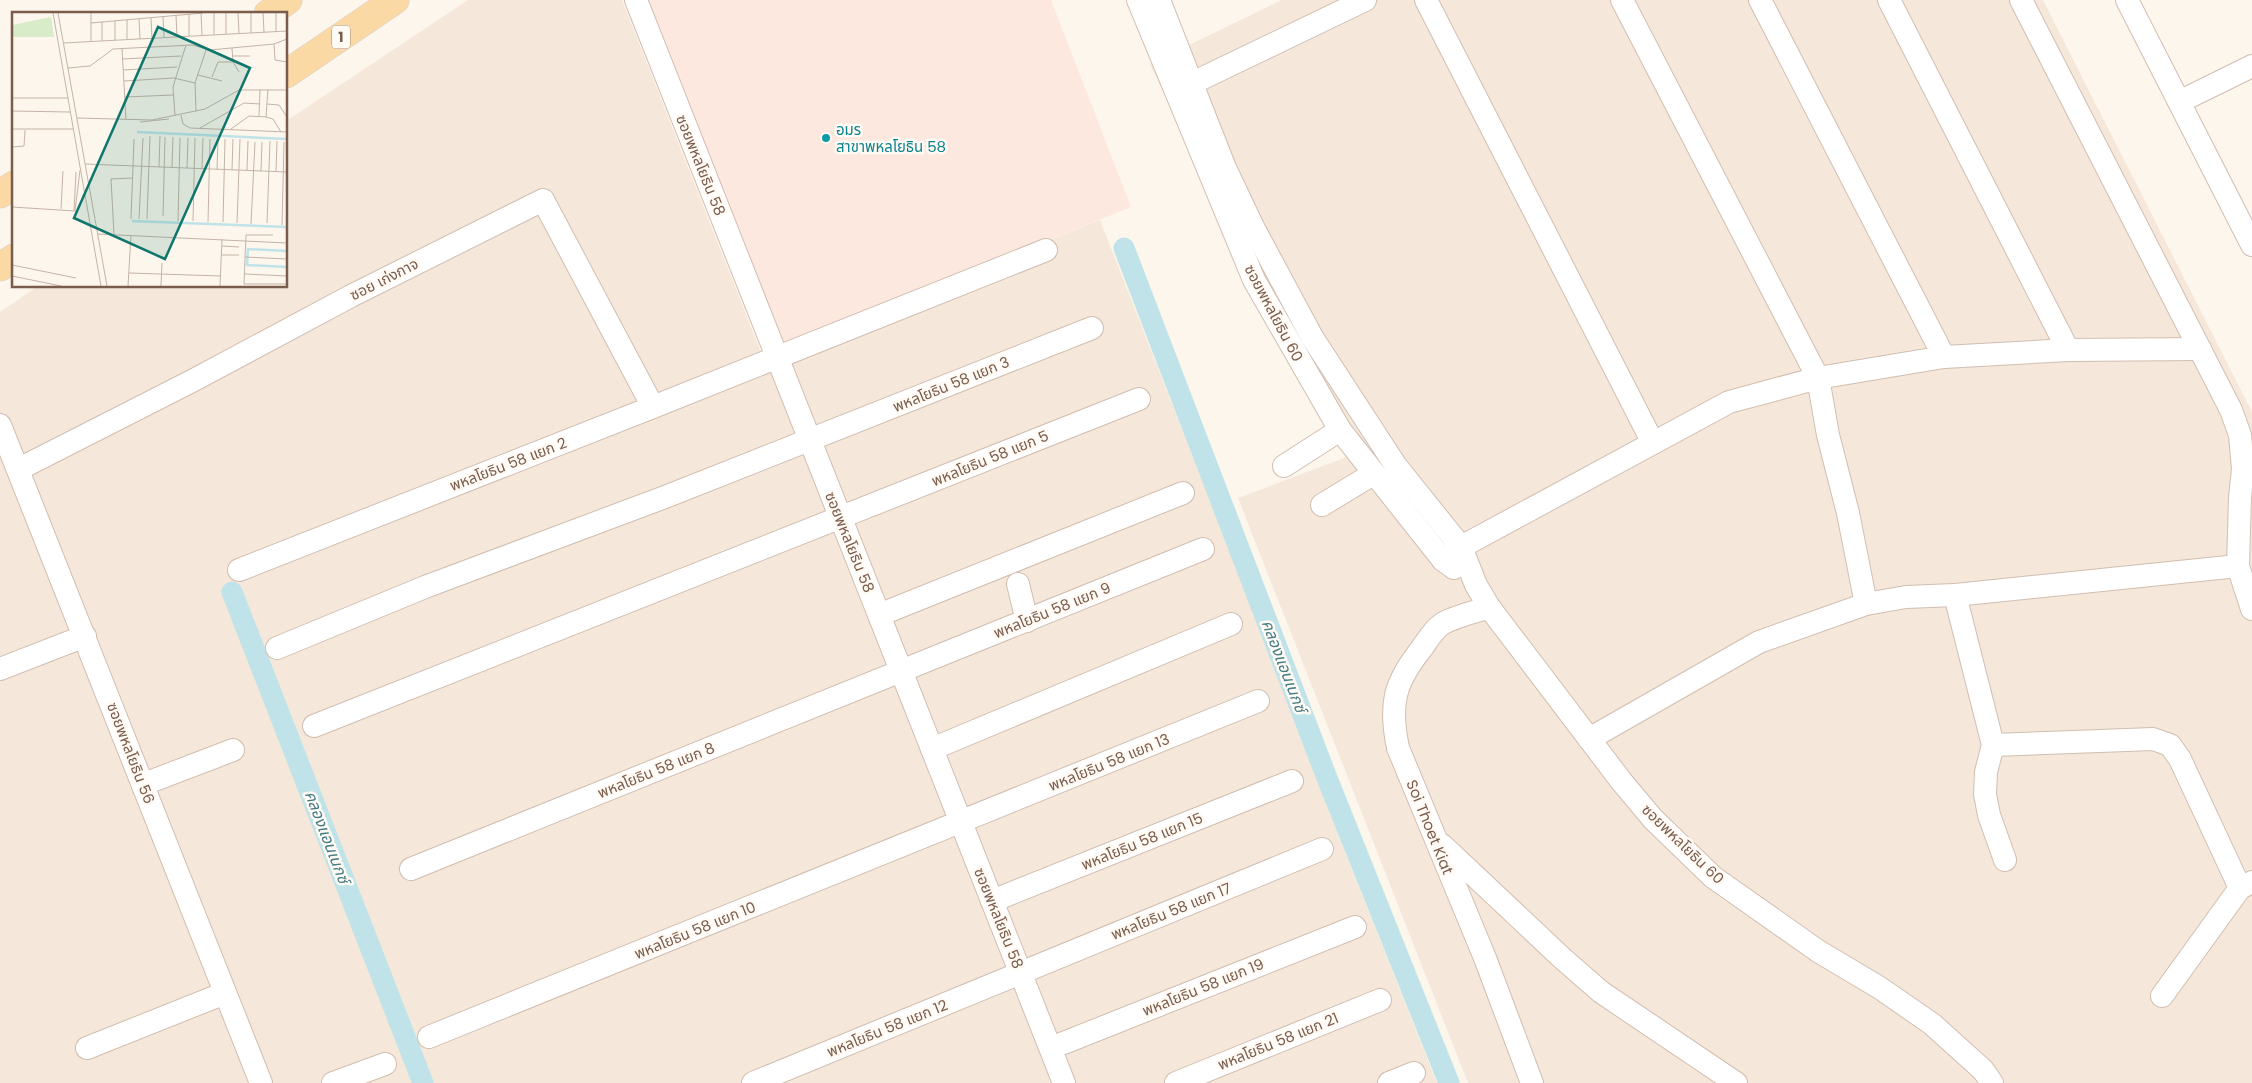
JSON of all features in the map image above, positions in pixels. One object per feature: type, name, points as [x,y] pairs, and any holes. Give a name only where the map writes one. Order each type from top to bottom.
[{"type":"main road","points":[[271,12],[288,0]]},
{"type":"main road","name":"1","points":[[288,73],[395,0]]},
{"type":"main road","points":[[0,194],[12,186]]},
{"type":"street","name":"ซอยพหลโยธิน 58","points":[[636,0],[1064,1083]]},
{"type":"street","name":"ซอยพหลโยธิน 60","points":[[1138,0],[1166,45],[1184,88],[1254,280],[1340,430],[1373,474],[1452,553]]},
{"type":"street","name":"ซอยพหลโยธิน 60","points":[[1159,0],[1166,45]]},
{"type":"street","points":[[1184,88],[1365,0]]},
{"type":"street","points":[[1426,0],[1653,443]]},
{"type":"street","points":[[1622,0],[1818,378],[1828,435],[1848,513],[1866,604]]},
{"type":"street","points":[[1760,0],[1944,357]]},
{"type":"street","points":[[1889,0],[2068,350]]},
{"type":"street","points":[[2021,0],[2231,410],[2240,435],[2243,469],[2240,497],[2238,566],[2252,609]]},
{"type":"street","points":[[2128,0],[2249,231]]},
{"type":"street","points":[[2180,102],[2252,66]]},
{"type":"street","name":"ซอยพหลโยธิน 60","points":[[1184,88],[1253,226],[1312,337],[1489,607],[1589,739],[1653,819],[1713,877],[1818,951],[1880,988],[1932,1024],[1983,1070],[1992,1083]]},
{"type":"street","name":"ซอย เก่งกาจ","points":[[19,470],[192,381],[350,296],[543,200],[653,407]]},
{"type":"street","name":"พหลโยธิน 58 แยก 2","points":[[238,570],[1046,250]]},
{"type":"street","name":"พหลโยธิน 58 แยก 3","points":[[277,648],[425,587],[665,497],[1092,328]]},
{"type":"street","points":[[1452,553],[1728,402],[1818,378],[1944,357],[2068,350],[2200,349]]},
{"type":"street","name":"พหลโยธิน 58 แยก 5","points":[[314,726],[1139,399]]},
{"type":"street","name":"ซอยพหลโยธิน 56","points":[[0,425],[261,1083]]},
{"type":"street","points":[[1284,466],[1340,430]]},
{"type":"street","points":[[1322,505],[1373,474]]},
{"type":"street","points":[[879,615],[1183,492]]},
{"type":"street","name":"พหลโยธิน 58 แยก 9","points":[[901,671],[1202,549]]},
{"type":"street","points":[[1589,739],[1759,642],[1866,604],[1906,597],[1955,595],[2238,566]]},
{"type":"street","points":[[1018,584],[1027,621]]},
{"type":"street","points":[[1955,595],[1993,745],[1986,772],[1986,794],[1989,815],[2005,860]]},
{"type":"street","name":"Soi Thoet Kiat","points":[[1489,607],[1442,624],[1409,664],[1399,683],[1393,706],[1393,722],[1398,748],[1498,991],[1532,1083]]},
{"type":"street","points":[[932,749],[1231,624]]},
{"type":"street","points":[[0,669],[85,636]]},
{"type":"street","name":"พหลโยธิน 58 แยก 8","points":[[411,869],[901,671]]},
{"type":"street","name":"พหลโยธิน 58 แยก 13","points":[[961,822],[1258,701]]},
{"type":"street","points":[[1993,745],[2153,739],[2170,745],[2180,759],[2246,885],[2162,996]]},
{"type":"street","points":[[144,784],[233,750]]},
{"type":"street","name":"พหลโยธิน 58 แยก 15","points":[[992,901],[1292,781]]},
{"type":"street","name":"พหลโยธิน 58 แยก 10","points":[[429,1037],[961,822]]},
{"type":"street","points":[[1437,841],[1602,992],[1736,1083]]},
{"type":"street","name":"พหลโยธิน 58 แยก 17","points":[[1021,973],[1322,849]]},
{"type":"street","name":"พหลโยธิน 58 แยก 19","points":[[1050,1048],[1355,926]]},
{"type":"street","name":"พหลโยธิน 58 แยก 12","points":[[753,1083],[1021,973]]},
{"type":"street","points":[[87,1048],[225,992]]},
{"type":"street","name":"พหลโยธิน 58 แยก 21","points":[[1176,1083],[1380,1000]]},
{"type":"street","points":[[333,1083],[384,1064]]},
{"type":"street","points":[[1389,1083],[1414,1073]]},
{"type":"shaded area","points":[[468,0],[622,0],[762,355],[1100,220],[1284,690],[1339,837],[1437,1083],[0,1083],[0,312],[35,288],[288,288],[288,120]]},
{"type":"shaded area","points":[[647,0],[1051,0],[1131,207],[783,348]]},
{"type":"shaded area","points":[[1282,0],[2043,0],[2252,412],[2252,1083],[1468,1083],[1238,498],[1357,453],[1294,375],[1150,64]]},
{"type":"waterway","name":"คลองแอนเนกซ์","points":[[1124,248],[1327,778],[1449,1083]]},
{"type":"waterway","name":"คลองแอนเนกซ์","points":[[232,592],[423,1083]]},
{"type":"place","name":"อมร สาขาพหลโยธิน 58","points":[[826,138]]}]
